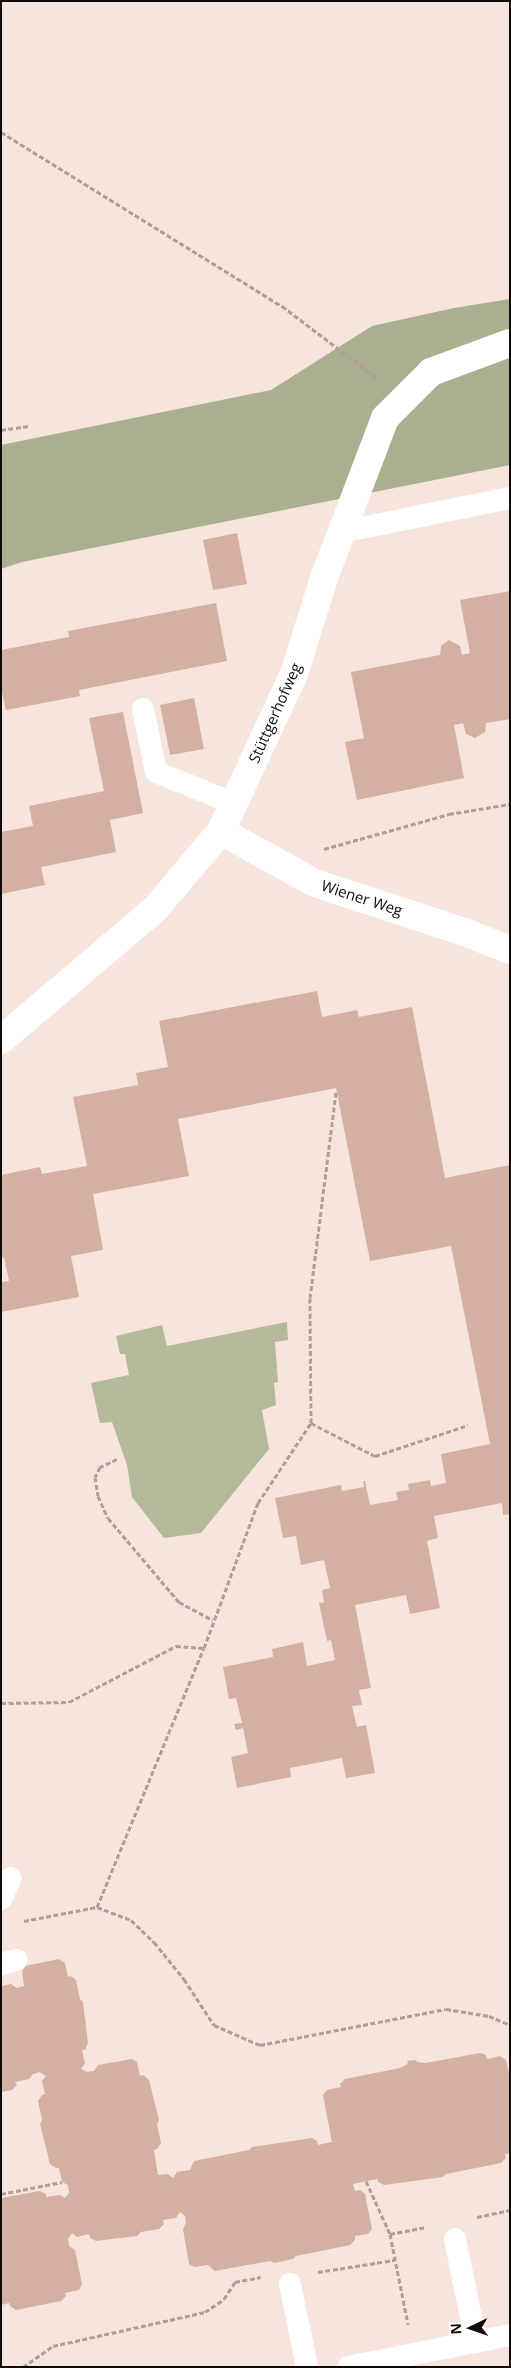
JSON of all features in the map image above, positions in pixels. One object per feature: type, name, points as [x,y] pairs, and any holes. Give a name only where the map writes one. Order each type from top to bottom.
[{"type":"street","name":"Stüttgerhofweg","points":[[1,1040],[155,909],[220,831],[294,674],[341,532],[385,418],[431,372],[510,343]]},
{"type":"street","name":"Wiener Weg","points":[[220,831],[278,861],[315,883],[510,950]]},
{"type":"lane","points":[[341,532],[510,498]]},
{"type":"lane","points":[[143,709],[156,772],[233,803]]},
{"type":"lane","points":[[1,1899],[11,1878]]},
{"type":"lane","points":[[455,2239],[476,2342]]},
{"type":"lane","points":[[280,2280],[307,2367]]},
{"type":"lane","points":[[348,2367],[510,2335]]},
{"type":"path","points":[[1,132],[282,306],[404,399]]},
{"type":"path","points":[[1,430],[29,426]]},
{"type":"path","points":[[278,861],[449,814],[510,804]]},
{"type":"path","points":[[97,1907],[204,1648],[258,1503],[311,1423],[310,1298],[336,1092]]},
{"type":"path","points":[[311,1423],[375,1456],[468,1425]]},
{"type":"path","points":[[117,1459],[100,1466],[95,1477],[98,1496],[108,1518],[180,1602],[213,1620]]},
{"type":"path","points":[[1,1703],[68,1702],[176,1646],[204,1648]]},
{"type":"path","points":[[20,1922],[97,1907],[131,1920],[154,1942],[184,1979],[214,2025],[260,2045],[446,2009],[489,2016],[510,2025]]},
{"type":"path","points":[[366,2181],[390,2234],[414,2354]]},
{"type":"path","points":[[1,2194],[62,2182]]},
{"type":"path","points":[[315,2271],[320,2273],[394,2260]]},
{"type":"path","points":[[22,2367],[53,2346],[205,2312],[224,2299],[235,2282],[280,2280]]},
{"type":"green space","points":[[510,299],[510,465],[22,562],[1,569],[1,445],[271,390],[372,326],[454,308]]},
{"type":"green space","points":[[287,1322],[288,1340],[275,1342],[278,1382],[274,1383],[276,1405],[262,1410],[269,1449],[201,1533],[164,1538],[132,1497],[127,1465],[112,1422],[100,1423],[91,1383],[129,1375],[125,1354],[120,1354],[116,1336],[162,1325],[167,1346]]},
{"type":"building","points":[[237,533],[247,584],[213,590],[203,540]]},
{"type":"building","points":[[510,591],[510,719],[486,723],[485,732],[475,738],[466,734],[463,723],[454,725],[464,778],[357,800],[345,742],[364,738],[351,672],[440,655],[441,646],[449,640],[460,646],[462,655],[470,653],[460,600]]},
{"type":"building","points":[[216,603],[227,661],[79,690],[80,696],[6,710],[1,688],[1,650],[69,637],[68,631]]},
{"type":"building","points":[[194,698],[204,749],[170,755],[160,705]]},
{"type":"building","points":[[123,712],[143,813],[110,820],[116,852],[41,867],[45,885],[1,894],[1,832],[33,826],[29,806],[104,791],[89,718]]},
{"type":"building","points":[[317,991],[322,1017],[357,1010],[359,1017],[412,1007],[445,1178],[510,1165],[510,1514],[503,1515],[502,1503],[434,1516],[438,1538],[427,1541],[440,1608],[410,1614],[406,1595],[355,1605],[371,1688],[359,1690],[362,1705],[352,1706],[357,1727],[366,1725],[375,1773],[346,1778],[342,1758],[290,1768],[291,1777],[237,1788],[231,1757],[248,1753],[243,1728],[236,1730],[234,1724],[242,1723],[236,1698],[229,1699],[223,1667],[273,1657],[272,1649],[303,1642],[307,1666],[335,1660],[331,1640],[327,1641],[319,1603],[324,1602],[322,1590],[330,1588],[324,1560],[301,1565],[296,1536],[283,1538],[275,1498],[341,1485],[342,1491],[364,1487],[363,1481],[365,1481],[370,1505],[398,1500],[396,1492],[409,1490],[408,1484],[430,1480],[431,1486],[446,1483],[441,1454],[490,1444],[451,1246],[370,1261],[336,1088],[178,1119],[189,1176],[93,1194],[103,1250],[71,1256],[79,1297],[1,1312],[1,1282],[9,1281],[4,1257],[1,1258],[1,1175],[40,1167],[42,1174],[87,1166],[73,1097],[138,1085],[136,1073],[168,1067],[159,1021]]},
{"type":"building","points":[[59,1959],[65,1963],[68,1977],[71,1976],[76,1980],[80,1999],[83,2002],[88,2043],[85,2050],[82,2050],[85,2063],[81,2069],[87,2072],[94,2071],[98,2065],[132,2059],[137,2062],[140,2076],[143,2075],[149,2080],[159,2120],[157,2124],[161,2143],[154,2150],[158,2175],[168,2174],[173,2178],[177,2172],[190,2170],[194,2161],[249,2150],[252,2147],[312,2138],[317,2141],[318,2145],[332,2142],[323,2095],[327,2090],[341,2087],[340,2084],[345,2079],[400,2068],[408,2064],[407,2061],[416,2060],[417,2062],[426,2063],[480,2053],[486,2055],[487,2059],[500,2056],[506,2060],[510,2079],[510,2153],[505,2154],[506,2158],[501,2163],[446,2174],[443,2177],[384,2185],[378,2182],[377,2179],[353,2184],[355,2191],[360,2190],[365,2194],[372,2229],[368,2234],[355,2236],[355,2240],[350,2245],[296,2256],[293,2259],[274,2263],[270,2261],[215,2271],[208,2265],[194,2267],[189,2264],[183,2229],[186,2223],[185,2216],[180,2212],[176,2218],[163,2220],[164,2224],[159,2229],[141,2232],[137,2236],[96,2241],[90,2238],[89,2234],[77,2237],[72,2233],[68,2239],[69,2246],[75,2250],[82,2284],[79,2290],[65,2293],[66,2296],[61,2301],[16,2310],[9,2303],[1,2305],[1,2198],[40,2191],[46,2194],[46,2197],[60,2195],[65,2198],[69,2193],[68,2185],[62,2182],[59,2168],[50,2164],[40,2124],[42,2120],[38,2101],[45,2094],[42,2081],[46,2076],[40,2072],[33,2074],[29,2079],[15,2082],[17,2085],[12,2090],[1,2092],[1,1986],[11,1984],[17,1988],[24,1986],[22,1972],[25,1966]]}]
